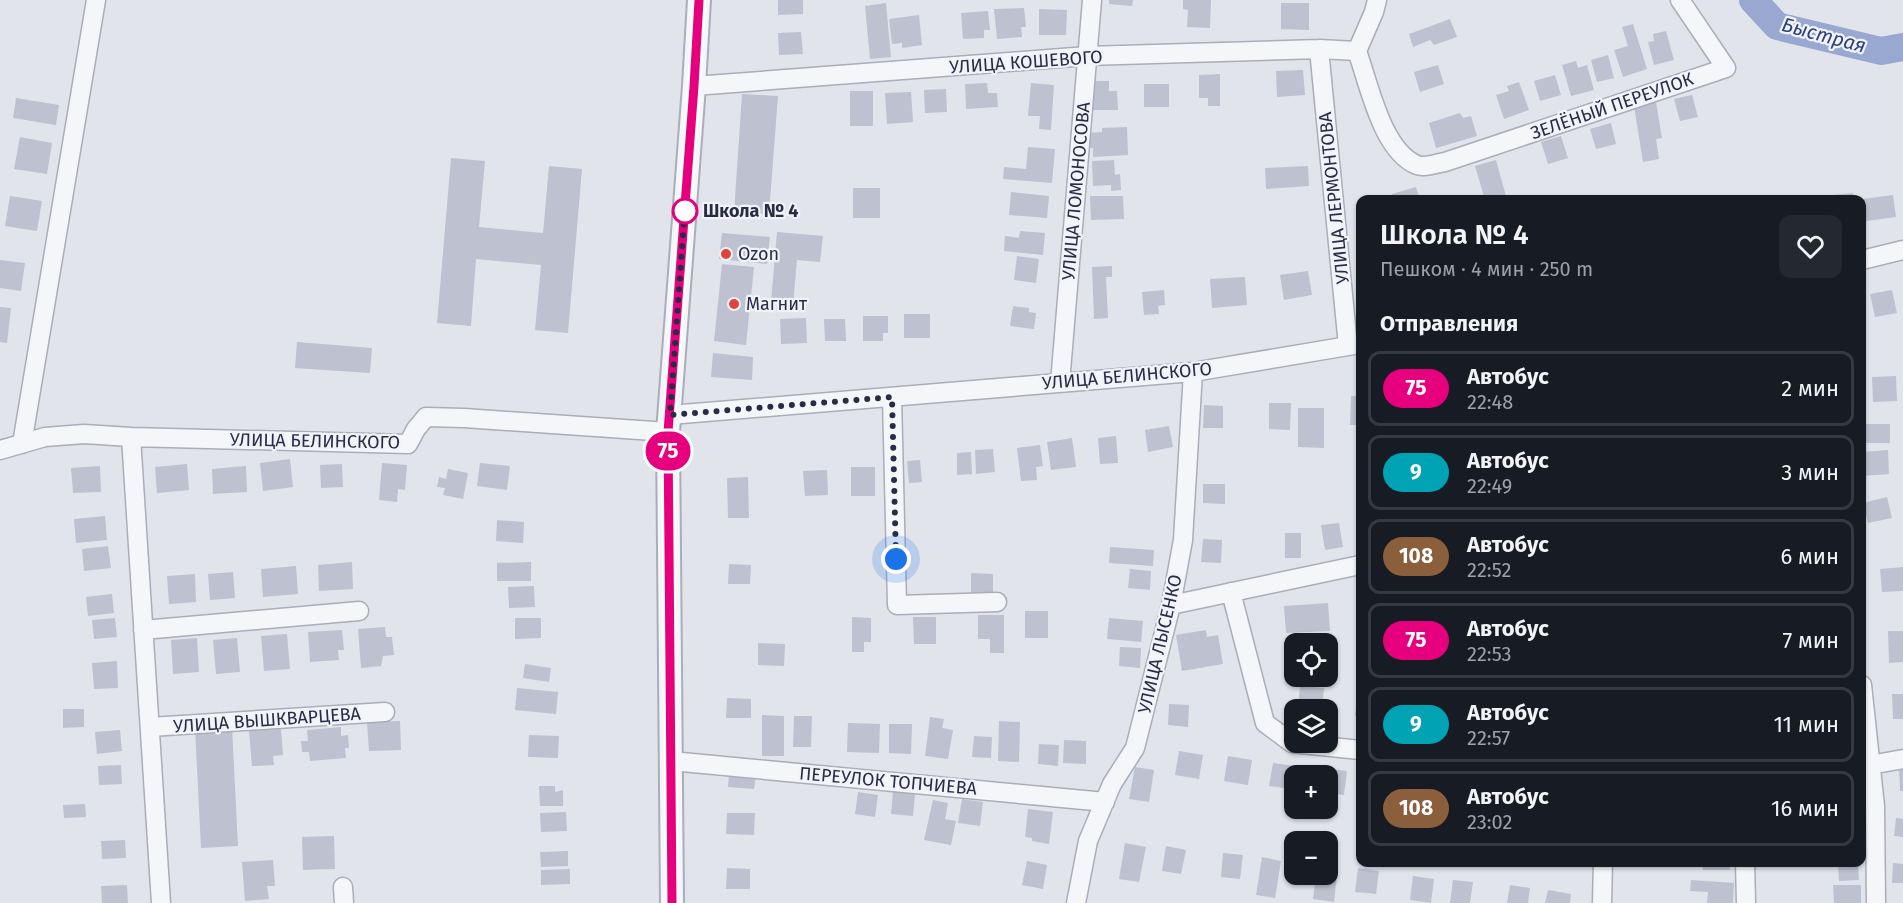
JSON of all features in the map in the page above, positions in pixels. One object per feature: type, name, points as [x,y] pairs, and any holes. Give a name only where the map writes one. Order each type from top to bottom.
[{"type":"street","points":[[22,444],[96,0]]},
{"type":"street","points":[[672,903],[669,423],[699,0]]},
{"type":"street","name":"УЛИЦА ЛОМОНОСОВА","points":[[1060,383],[1092,0]]},
{"type":"street","points":[[1357,51],[1377,0]]},
{"type":"street","name":"ЗЕЛЁНЫЙ ПЕРЕУЛОК","points":[[1357,51],[1387,136],[1400,155],[1419,166],[1445,162],[1726,68],[1680,0]]},
{"type":"street","name":"УЛИЦА ЛЕРМОНТОВА","points":[[1319,50],[1354,345]]},
{"type":"street","name":"УЛИЦА КОШЕВОГО","points":[[694,86],[1087,56],[1357,51]]},
{"type":"street","points":[[1866,260],[1903,250]]},
{"type":"street","name":"УЛИЦА БЕЛИНСКОГО","points":[[0,450],[45,437],[84,434],[408,444],[426,417],[669,423],[892,397],[1193,372],[1354,345]]},
{"type":"street","name":"УЛИЦА ЛЫСЕНКО","points":[[1076,903],[1088,841],[1112,784],[1136,748],[1171,604],[1183,540],[1193,372]]},
{"type":"street","points":[[892,397],[897,605],[997,602]]},
{"type":"street","name":"УЛИЦА ВЫШКВАРЦЕВА","points":[[131,437],[161,903]]},
{"type":"street","points":[[1171,604],[1356,566]]},
{"type":"street","points":[[1231,592],[1265,723],[1292,743],[1356,750]]},
{"type":"street","points":[[143,630],[359,611]]},
{"type":"street","name":"УЛИЦА ВЫШКВАРЦЕВА","points":[[150,727],[385,712]]},
{"type":"street","points":[[1866,725],[1875,806],[1876,903]]},
{"type":"street","points":[[1870,765],[1903,759]]},
{"type":"street","name":"ПЕРЕУЛОК ТОПЧИЕВА","points":[[670,761],[1105,802]]},
{"type":"street","points":[[1602,903],[1603,867]]},
{"type":"street","points":[[1744,867],[1746,903]]},
{"type":"street","points":[[1076,903],[1083,903]]},
{"type":"building","points":[[778,0],[803,0],[803,14],[778,15]]},
{"type":"building","points":[[1109,0],[1133,0],[1132,6],[1109,4]]},
{"type":"building","points":[[1183,0],[1211,0],[1210,28],[1187,27],[1188,10],[1183,9]]},
{"type":"building","points":[[886,3],[891,57],[870,59],[865,6]]},
{"type":"building","points":[[1281,3],[1309,3],[1309,30],[1281,29]]},
{"type":"building","points":[[1024,8],[1026,27],[1021,27],[1022,37],[997,39],[994,9]]},
{"type":"building","points":[[1039,9],[1067,10],[1066,35],[1039,35]]},
{"type":"building","points":[[988,11],[990,30],[984,30],[984,38],[963,39],[961,13]]},
{"type":"building","points":[[919,15],[922,45],[902,48],[902,43],[892,44],[889,19]]},
{"type":"building","points":[[1450,19],[1457,37],[1434,45],[1430,40],[1413,47],[1409,34]]},
{"type":"building","points":[[1633,24],[1647,69],[1623,77],[1614,50],[1628,46],[1622,27]]},
{"type":"building","points":[[1666,31],[1674,60],[1654,65],[1648,42],[1654,41],[1653,34]]},
{"type":"building","points":[[801,32],[803,54],[779,55],[778,33]]},
{"type":"building","points":[[1608,55],[1614,78],[1597,82],[1591,60]]},
{"type":"building","points":[[1576,61],[1578,68],[1587,65],[1594,90],[1571,96],[1562,65]]},
{"type":"building","points":[[1438,65],[1444,84],[1420,92],[1414,72]]},
{"type":"building","points":[[1303,70],[1305,95],[1277,97],[1276,71]]},
{"type":"building","points":[[1220,74],[1220,106],[1208,106],[1208,98],[1199,98],[1199,75]]},
{"type":"building","points":[[1555,75],[1561,95],[1540,101],[1534,81]]},
{"type":"building","points":[[1088,81],[1109,81],[1109,91],[1117,91],[1118,110],[1089,110]]},
{"type":"building","points":[[1519,82],[1529,110],[1504,119],[1496,95],[1509,91],[1507,86]]},
{"type":"building","points":[[987,83],[988,93],[997,93],[998,107],[966,109],[965,84]]},
{"type":"building","points":[[1031,83],[1054,85],[1051,130],[1039,129],[1040,116],[1028,116]]},
{"type":"building","points":[[1144,84],[1169,84],[1169,107],[1144,107]]},
{"type":"building","points":[[946,89],[947,112],[925,113],[924,90]]},
{"type":"building","points":[[850,91],[873,91],[873,126],[850,126]]},
{"type":"building","points":[[911,92],[913,122],[887,124],[885,93]]},
{"type":"building","points":[[742,94],[778,96],[769,214],[734,213]]},
{"type":"building","points":[[1692,95],[1698,117],[1680,121],[1674,99]]},
{"type":"building","points":[[16,98],[59,105],[56,125],[13,118]]},
{"type":"building","points":[[1656,102],[1662,138],[1656,139],[1659,159],[1643,162],[1634,106]]},
{"type":"building","points":[[1460,113],[1463,118],[1471,116],[1477,136],[1436,148],[1429,123]]},
{"type":"building","points":[[1611,123],[1616,144],[1596,149],[1590,129]]},
{"type":"building","points":[[1127,127],[1128,155],[1093,157],[1093,148],[1088,148],[1088,133],[1102,132],[1102,128]]},
{"type":"building","points":[[1561,136],[1568,158],[1548,164],[1541,142]]},
{"type":"building","points":[[20,137],[52,143],[47,174],[14,169]]},
{"type":"building","points":[[1028,147],[1055,149],[1052,183],[1003,179],[1004,167],[1026,169]]},
{"type":"building","points":[[451,158],[485,161],[479,227],[543,233],[549,166],[582,169],[568,333],[535,330],[541,265],[476,259],[471,326],[437,323]]},
{"type":"building","points":[[1114,160],[1115,175],[1120,174],[1121,190],[1111,191],[1111,185],[1093,186],[1092,161]]},
{"type":"building","points":[[1496,160],[1506,195],[1484,195],[1475,166]]},
{"type":"building","points":[[1308,166],[1309,186],[1266,189],[1265,168]]},
{"type":"building","points":[[1416,187],[1418,195],[1392,195]]},
{"type":"building","points":[[853,188],[880,188],[880,218],[853,218]]},
{"type":"building","points":[[1011,192],[1049,196],[1047,218],[1009,215]]},
{"type":"building","points":[[1893,195],[1896,217],[1866,221],[1866,199]]},
{"type":"building","points":[[10,196],[42,201],[37,231],[5,226]]},
{"type":"building","points":[[1090,196],[1123,196],[1124,219],[1091,220]]},
{"type":"building","points":[[1020,231],[1045,233],[1043,255],[1004,251],[1005,236],[1019,238]]},
{"type":"building","points":[[777,232],[823,236],[820,262],[797,260],[793,305],[771,302]]},
{"type":"building","points":[[722,233],[770,237],[767,264],[719,259]]},
{"type":"building","points":[[1017,256],[1039,259],[1036,283],[1014,280]]},
{"type":"building","points":[[0,260],[25,263],[21,291],[0,288]]},
{"type":"building","name":"Магнит","points":[[722,264],[754,267],[746,345],[714,341]]},
{"type":"building","points":[[1112,266],[1112,277],[1106,277],[1108,318],[1094,319],[1092,267]]},
{"type":"building","points":[[1308,271],[1312,295],[1284,300],[1280,275]]},
{"type":"building","points":[[1245,277],[1247,305],[1212,308],[1210,279]]},
{"type":"building","points":[[1164,290],[1165,305],[1158,306],[1159,314],[1144,315],[1142,292]]},
{"type":"building","points":[[1892,290],[1897,313],[1875,317],[1870,294]]},
{"type":"building","points":[[1013,306],[1029,308],[1029,312],[1036,313],[1034,329],[1010,326]]},
{"type":"building","points":[[0,307],[11,308],[7,343],[0,342]]},
{"type":"building","points":[[904,314],[930,314],[930,338],[904,338]]},
{"type":"building","points":[[863,316],[888,316],[888,333],[883,333],[883,341],[863,341]]},
{"type":"building","points":[[806,318],[807,343],[781,344],[780,319]]},
{"type":"building","points":[[824,319],[845,319],[846,341],[825,341]]},
{"type":"building","points":[[297,342],[372,348],[370,373],[295,368]]},
{"type":"building","points":[[713,353],[753,357],[752,380],[711,377]]},
{"type":"building","points":[[1896,376],[1897,401],[1873,402],[1872,377]]},
{"type":"building","points":[[1351,396],[1356,396],[1356,425],[1350,425]]},
{"type":"building","points":[[1269,403],[1291,403],[1290,430],[1269,429]]},
{"type":"building","points":[[1204,405],[1223,406],[1223,428],[1203,428]]},
{"type":"building","points":[[1298,408],[1324,408],[1324,448],[1298,447]]},
{"type":"building","points":[[1866,424],[1890,424],[1890,443],[1866,443]]},
{"type":"building","points":[[1169,426],[1173,447],[1148,452],[1145,430]]},
{"type":"building","points":[[1116,436],[1118,463],[1100,464],[1098,438]]},
{"type":"building","points":[[1072,438],[1076,467],[1051,470],[1047,442]]},
{"type":"building","points":[[1040,445],[1043,466],[1036,467],[1037,480],[1021,481],[1017,448]]},
{"type":"building","points":[[993,449],[995,472],[976,474],[975,450]]},
{"type":"building","points":[[1888,450],[1889,474],[1866,476],[1866,452]]},
{"type":"building","points":[[971,452],[972,474],[957,475],[957,453]]},
{"type":"building","points":[[290,459],[293,487],[263,491],[260,463]]},
{"type":"building","points":[[920,460],[922,482],[909,483],[907,461]]},
{"type":"building","points":[[382,463],[407,465],[405,490],[398,489],[397,502],[379,500]]},
{"type":"building","points":[[480,463],[510,466],[507,490],[477,486]]},
{"type":"building","points":[[187,464],[189,490],[157,493],[155,467]]},
{"type":"building","points":[[342,464],[343,487],[321,488],[320,465]]},
{"type":"building","points":[[100,466],[101,492],[73,493],[71,468]]},
{"type":"building","points":[[246,466],[247,492],[213,494],[212,469]]},
{"type":"building","points":[[851,467],[875,467],[875,496],[851,496]]},
{"type":"building","points":[[448,469],[468,473],[463,499],[443,495],[445,488],[437,487],[439,477],[446,479]]},
{"type":"building","points":[[827,470],[828,495],[805,496],[803,471]]},
{"type":"building","points":[[748,477],[749,518],[728,518],[727,478]]},
{"type":"building","points":[[1203,484],[1225,484],[1225,504],[1203,503]]},
{"type":"building","points":[[1887,497],[1892,518],[1868,523],[1866,502]]},
{"type":"building","points":[[105,516],[107,540],[76,543],[74,519]]},
{"type":"building","points":[[497,520],[524,522],[523,543],[496,541]]},
{"type":"building","points":[[1339,523],[1343,547],[1325,550],[1321,525]]},
{"type":"building","points":[[1285,533],[1301,533],[1301,558],[1285,558]]},
{"type":"building","points":[[1203,539],[1222,540],[1221,563],[1201,562]]},
{"type":"building","points":[[108,546],[111,568],[84,571],[82,549]]},
{"type":"building","points":[[1110,547],[1154,550],[1153,566],[1109,563]]},
{"type":"building","points":[[352,562],[353,589],[319,591],[318,565]]},
{"type":"building","points":[[531,562],[531,581],[497,581],[497,563]]},
{"type":"building","points":[[729,564],[751,565],[750,584],[728,584]]},
{"type":"building","points":[[296,566],[298,594],[263,597],[261,569]]},
{"type":"building","points":[[1903,567],[1903,591],[1882,592],[1880,569]]},
{"type":"building","points":[[1130,569],[1151,571],[1150,590],[1128,588]]},
{"type":"building","points":[[233,572],[235,598],[210,600],[208,574]]},
{"type":"building","points":[[971,573],[993,574],[993,594],[971,594]]},
{"type":"building","points":[[195,574],[196,602],[169,604],[167,576]]},
{"type":"building","points":[[534,586],[535,607],[509,608],[508,587]]},
{"type":"building","points":[[112,594],[114,613],[88,616],[86,597]]},
{"type":"building","points":[[1328,603],[1330,631],[1286,633],[1284,606]]},
{"type":"building","points":[[1025,611],[1048,611],[1048,638],[1025,638]]},
{"type":"building","points":[[978,615],[1004,615],[1004,653],[990,653],[990,639],[978,639]]},
{"type":"building","points":[[852,617],[871,618],[871,642],[864,642],[864,652],[852,652]]},
{"type":"building","points":[[913,617],[936,617],[936,644],[914,644]]},
{"type":"building","points":[[115,618],[117,637],[94,639],[92,620]]},
{"type":"building","points":[[515,618],[541,618],[541,638],[515,639]]},
{"type":"building","points":[[1109,618],[1143,621],[1141,642],[1107,639]]},
{"type":"building","points":[[385,627],[386,637],[392,637],[394,655],[383,656],[381,666],[361,668],[358,629]]},
{"type":"building","points":[[342,630],[344,650],[338,650],[339,660],[310,662],[308,632]]},
{"type":"building","points":[[1206,630],[1207,637],[1218,635],[1223,664],[1182,671],[1176,635]]},
{"type":"building","points":[[1888,631],[1903,631],[1903,662],[1889,663]]},
{"type":"building","points":[[287,634],[290,669],[264,671],[261,636]]},
{"type":"building","points":[[197,638],[199,672],[173,674],[171,640]]},
{"type":"building","points":[[237,638],[240,672],[216,674],[213,640]]},
{"type":"building","points":[[758,643],[785,644],[784,666],[758,665]]},
{"type":"building","points":[[1120,647],[1141,648],[1140,668],[1119,666]]},
{"type":"building","points":[[117,661],[118,688],[94,689],[92,663]]},
{"type":"building","points":[[525,664],[551,668],[549,682],[523,678]]},
{"type":"building","points":[[1300,687],[1324,688],[1323,699],[1299,699]]},
{"type":"building","points":[[517,688],[558,692],[556,714],[515,710]]},
{"type":"building","points":[[1892,694],[1903,694],[1903,719],[1893,719]]},
{"type":"building","points":[[727,698],[751,699],[751,718],[726,718]]},
{"type":"building","points":[[1169,704],[1189,705],[1188,727],[1168,725]]},
{"type":"building","points":[[63,709],[84,709],[84,727],[63,728]]},
{"type":"building","points":[[762,715],[784,716],[784,756],[762,756]]},
{"type":"building","points":[[794,716],[812,716],[811,747],[793,747]]},
{"type":"building","points":[[930,717],[944,719],[942,728],[953,730],[948,759],[925,756]]},
{"type":"building","points":[[400,721],[401,750],[369,751],[367,722]]},
{"type":"building","points":[[999,721],[1020,722],[1019,762],[998,761]]},
{"type":"building","points":[[848,723],[880,724],[879,753],[847,752]]},
{"type":"building","points":[[889,724],[912,724],[911,754],[889,753]]},
{"type":"building","points":[[232,726],[238,846],[201,848],[195,728]]},
{"type":"building","points":[[341,727],[341,736],[348,735],[349,748],[345,748],[346,758],[310,761],[309,752],[302,752],[301,741],[308,741],[307,730]]},
{"type":"building","points":[[281,729],[283,755],[273,756],[274,765],[252,766],[249,731]]},
{"type":"building","points":[[120,730],[122,751],[97,754],[95,732]]},
{"type":"building","points":[[529,735],[559,736],[558,758],[528,757]]},
{"type":"building","points":[[974,736],[992,737],[991,758],[972,757]]},
{"type":"building","points":[[1064,740],[1086,741],[1086,764],[1063,763]]},
{"type":"building","points":[[1039,744],[1059,745],[1058,766],[1038,764]]},
{"type":"building","points":[[1179,751],[1203,755],[1199,779],[1175,775]]},
{"type":"building","points":[[1228,756],[1252,760],[1248,785],[1224,781]]},
{"type":"building","points":[[1273,763],[1288,765],[1284,765],[1284,788],[1269,786]]},
{"type":"building","points":[[121,765],[122,784],[99,785],[98,766]]},
{"type":"building","points":[[1135,767],[1154,770],[1149,802],[1129,799]]},
{"type":"building","points":[[1899,768],[1903,768],[1903,791],[1900,791]]},
{"type":"building","points":[[1338,770],[1347,771],[1344,795],[1338,794]]},
{"type":"building","points":[[729,774],[756,776],[754,789],[728,787]]},
{"type":"building","points":[[539,786],[555,786],[555,792],[563,790],[563,806],[540,806]]},
{"type":"building","points":[[893,791],[915,794],[913,816],[891,814]]},
{"type":"building","points":[[858,792],[878,795],[875,817],[855,814]]},
{"type":"building","points":[[962,799],[983,802],[980,826],[958,823]]},
{"type":"building","points":[[933,800],[948,803],[945,819],[956,821],[951,845],[924,840]]},
{"type":"building","points":[[85,804],[86,817],[64,818],[63,805]]},
{"type":"building","points":[[1028,809],[1053,812],[1049,844],[1032,841],[1032,838],[1025,837]]},
{"type":"building","points":[[566,812],[567,831],[541,832],[540,813]]},
{"type":"building","points":[[727,813],[755,813],[754,835],[726,834]]},
{"type":"building","points":[[1896,818],[1903,819],[1903,837],[1894,836]]},
{"type":"building","points":[[334,836],[335,869],[303,870],[302,837]]},
{"type":"building","points":[[125,840],[126,858],[102,859],[101,841]]},
{"type":"building","points":[[1125,843],[1146,847],[1139,882],[1119,879]]},
{"type":"building","points":[[1166,846],[1186,850],[1181,874],[1162,871]]},
{"type":"building","points":[[568,851],[568,866],[541,867],[540,852]]},
{"type":"building","points":[[1223,853],[1243,855],[1240,879],[1221,877]]},
{"type":"building","points":[[1262,857],[1281,861],[1275,898],[1256,895]]},
{"type":"building","points":[[273,860],[275,886],[267,886],[269,899],[245,901],[242,862]]},
{"type":"building","points":[[1027,861],[1047,865],[1043,889],[1022,885]]},
{"type":"building","points":[[1893,863],[1903,864],[1903,883],[1892,883]]},
{"type":"building","points":[[1703,867],[1730,867],[1730,870],[1703,870]]},
{"type":"building","points":[[1838,867],[1858,867],[1859,880],[1839,881]]},
{"type":"building","points":[[727,868],[750,869],[750,889],[726,889]]},
{"type":"building","points":[[1358,868],[1379,871],[1376,894],[1355,892]]},
{"type":"building","points":[[570,869],[570,884],[541,885],[541,870]]},
{"type":"building","points":[[1413,876],[1434,879],[1431,903],[1410,900]]},
{"type":"building","points":[[1453,880],[1473,882],[1470,903],[1450,903]]},
{"type":"building","points":[[1691,880],[1734,883],[1733,903],[1707,903],[1708,892],[1690,891]]},
{"type":"building","points":[[127,885],[128,903],[102,903],[101,886]]},
{"type":"building","points":[[1315,885],[1336,885],[1334,902],[1313,899]]},
{"type":"building","points":[[1510,885],[1530,888],[1528,903],[1507,903]]},
{"type":"building","points":[[1833,885],[1861,885],[1861,903],[1834,903]]},
{"type":"building","points":[[1548,890],[1571,894],[1570,903],[1545,903]]},
{"type":"waterway","name":"Быстрая","points":[[1753,0],[1777,26],[1881,51],[1903,47]]},
{"type":"bus line","name":"75","points":[[672,903],[668,432],[699,0]]},
{"type":"place","name":"Школа № 4","points":[[685,211]]},
{"type":"place","name":"Ozon","points":[[726,254]]},
{"type":"place","name":"Магнит","points":[[734,304]]},
{"type":"route","points":[[685,211],[685,207],[670,415],[892,397],[896,559]]}]
